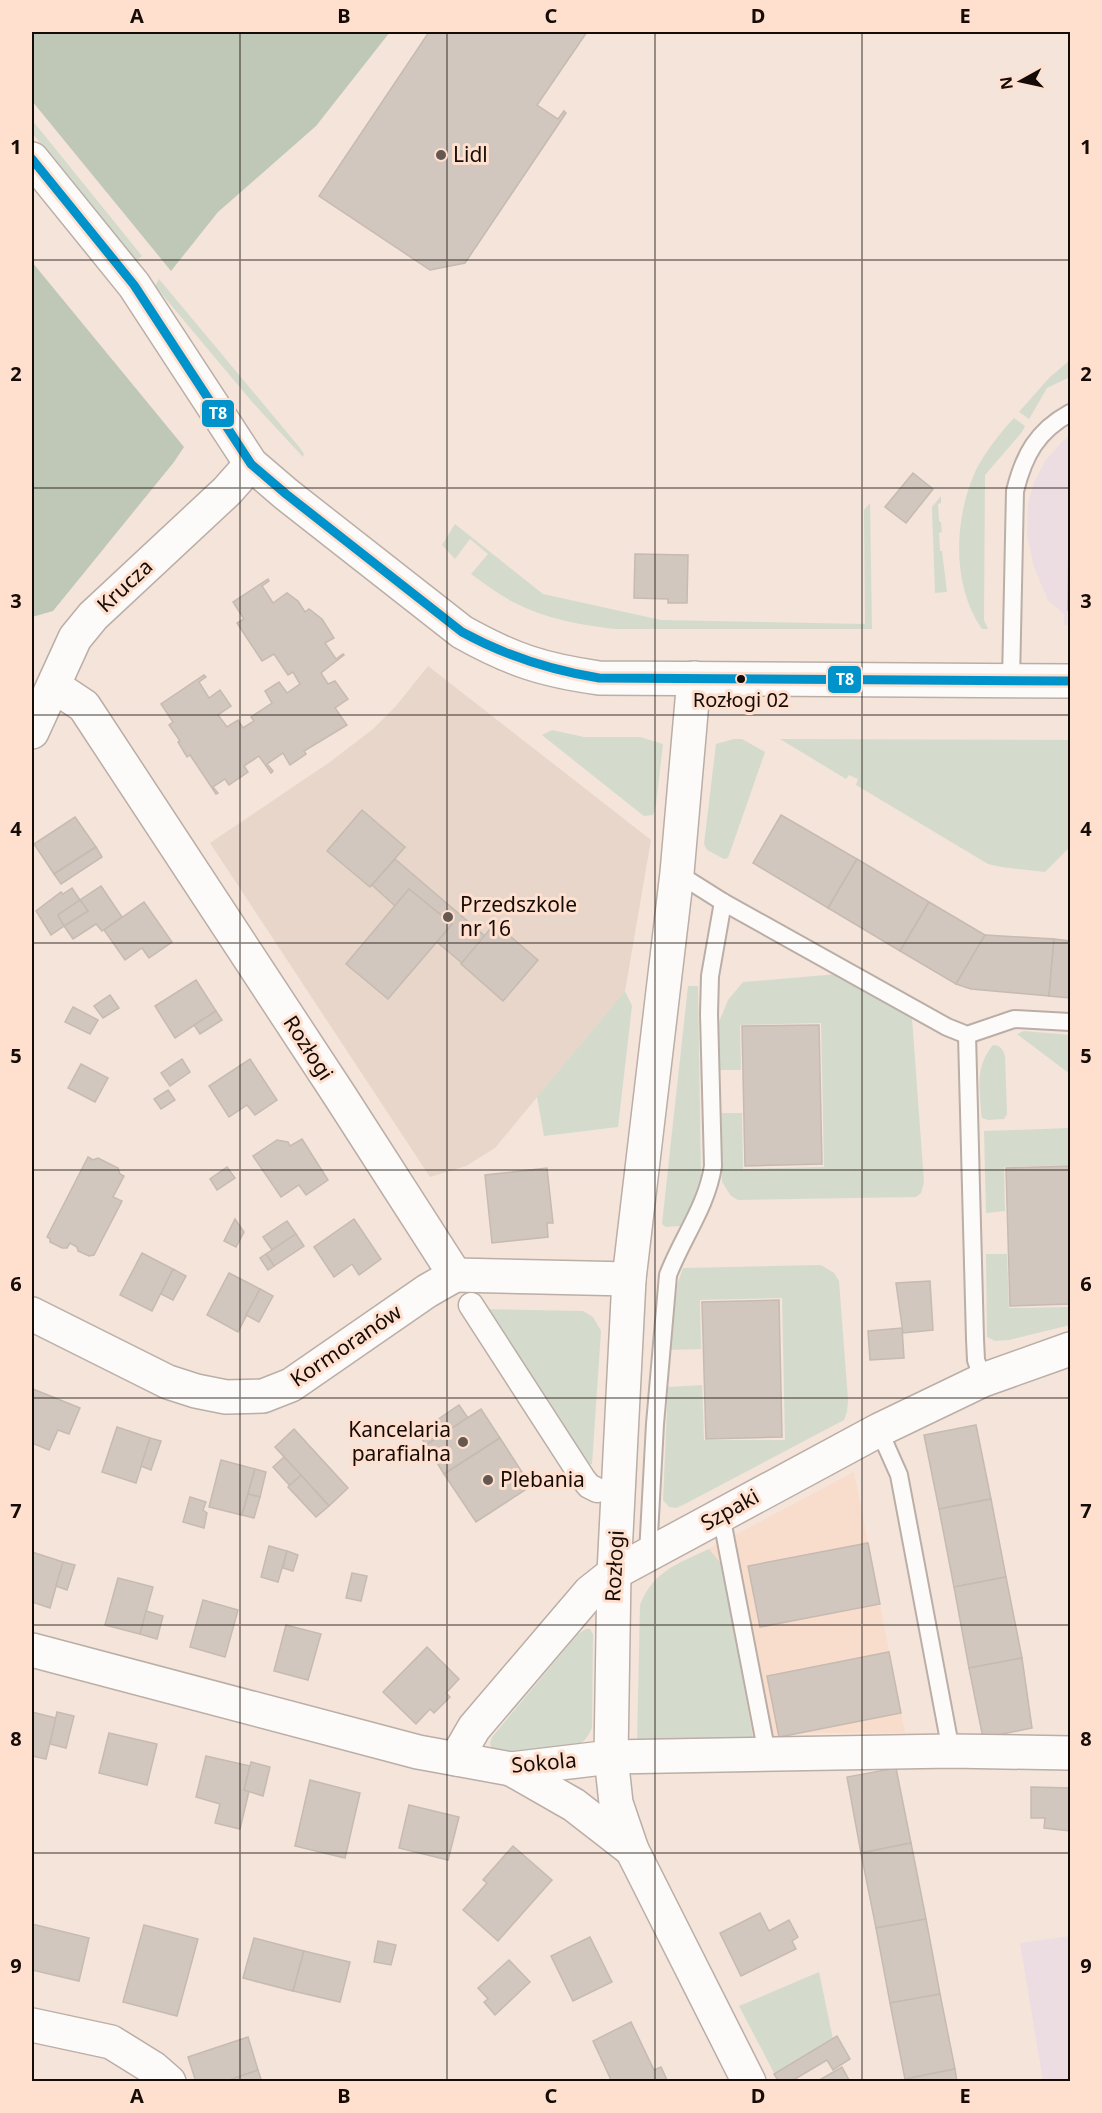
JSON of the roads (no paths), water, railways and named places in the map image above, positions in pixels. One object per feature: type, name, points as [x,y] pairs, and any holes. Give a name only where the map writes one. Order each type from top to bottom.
[{"type":"street","points":[[32,159],[134,285],[251,464],[462,632],[493,649],[519,661],[559,672],[599,678],[1071,681]]},
{"type":"street","name":"Krucza","points":[[32,732],[75,638],[93,616],[227,491],[251,464]]},
{"type":"street","name":"Rozłogi","points":[[694,678],[677,873],[629,1279],[614,1573],[611,1757],[616,1803],[632,1850],[749,2082]]},
{"type":"street","name":"Rozłogi","points":[[54,686],[84,706],[360,1126],[454,1275]]},
{"type":"street","points":[[454,1275],[629,1279]]},
{"type":"street","name":"Kormoranów","points":[[32,1314],[168,1382],[226,1397],[263,1396],[291,1385],[427,1291],[454,1275]]},
{"type":"street","points":[[471,1305],[584,1480],[597,1490]]},
{"type":"street","name":"Szpaki","points":[[456,1759],[474,1728],[590,1592],[614,1573],[879,1430],[983,1380],[1071,1349]]},
{"type":"street","name":"Sokola","points":[[32,1650],[341,1733],[418,1752],[511,1769],[611,1757],[951,1751],[1071,1753]]},
{"type":"street","name":"Rozłogi","points":[[511,1769],[574,1805],[632,1850]]},
{"type":"street","points":[[32,2025],[111,2042],[153,2068],[170,2082]]},
{"type":"lane","points":[[1011,681],[1014,491],[1030,448],[1052,426],[1071,413]]},
{"type":"lane","points":[[677,873],[723,902],[947,1027],[968,1035],[1014,1019],[1071,1022]]},
{"type":"lane","points":[[648,1554],[655,1424],[668,1275],[704,1203],[710,1187],[713,1167],[710,986],[723,902]]},
{"type":"lane","points":[[968,1035],[975,1340],[976,1360],[983,1380]]},
{"type":"lane","points":[[879,1430],[899,1475],[951,1751]]},
{"type":"lane","points":[[721,1515],[767,1755]]},
{"type":"place","name":"Lidl","points":[[441,155]]},
{"type":"place","name":"Rozłogi 02","points":[[741,679]]},
{"type":"place","name":"Przedszkole nr 16","points":[[448,917]]},
{"type":"place","name":"Kancelaria parafialna","points":[[463,1442]]},
{"type":"place","name":"Plebania","points":[[488,1480]]}]
